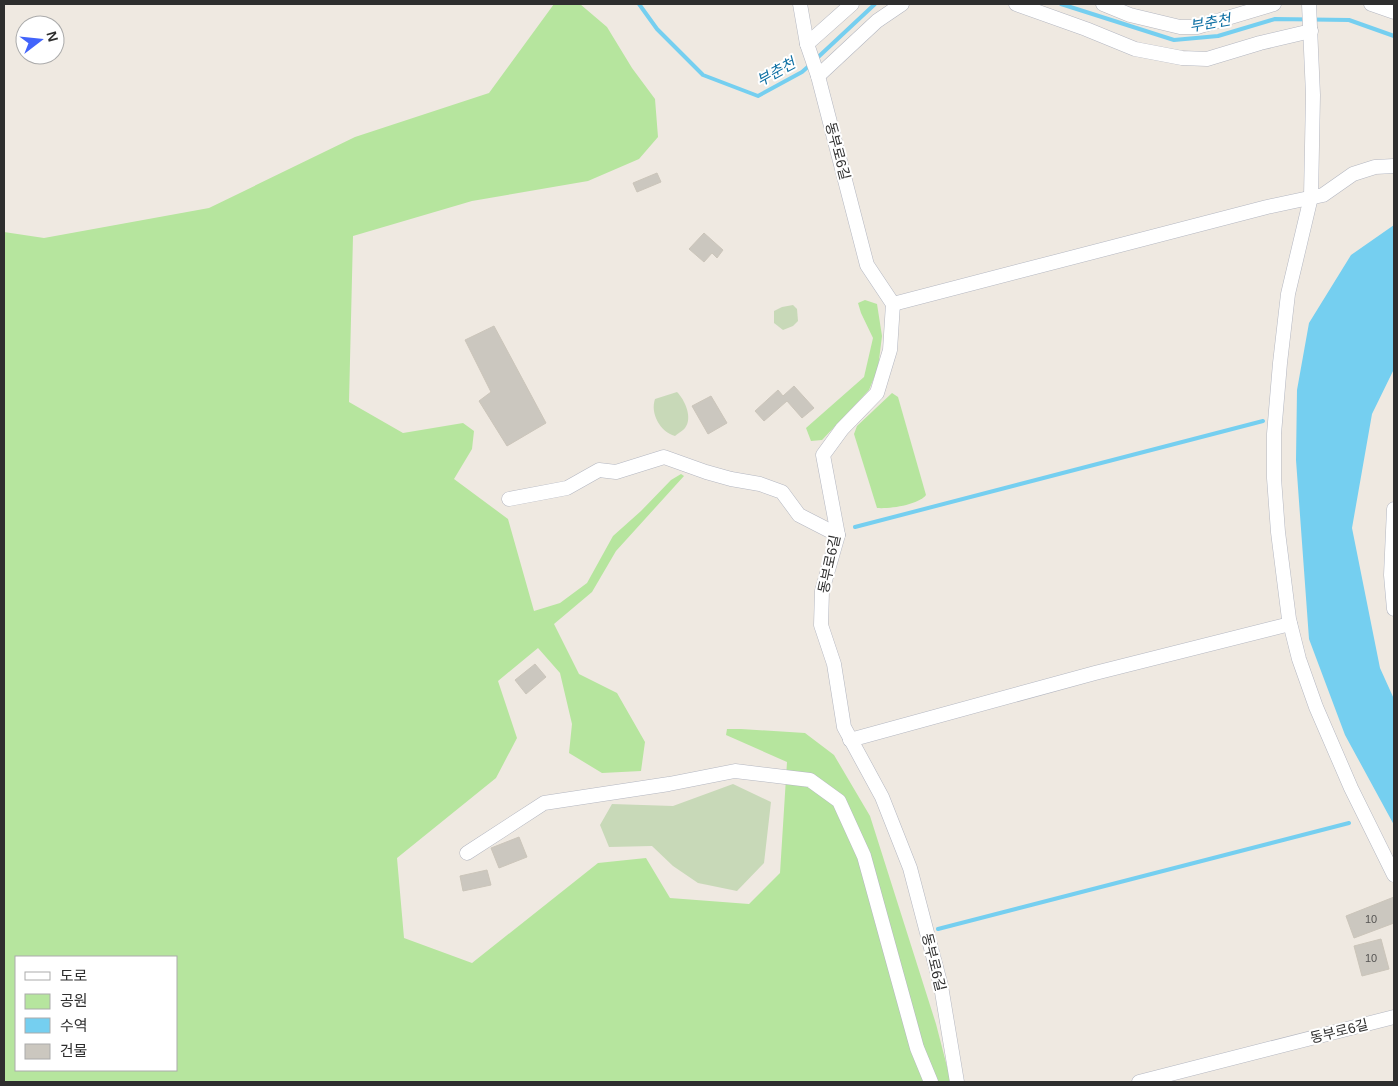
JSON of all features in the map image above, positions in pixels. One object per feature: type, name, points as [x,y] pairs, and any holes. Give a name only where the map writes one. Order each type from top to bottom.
[{"type":"street","name":"동부로6길","points":[[800,4],[807,44],[818,76],[867,265],[893,304],[890,350],[877,393],[842,429],[823,455],[838,535],[822,591],[821,625],[834,664],[844,727],[882,798],[910,868],[941,986],[958,1082]]},
{"type":"street","points":[[807,44],[852,4]]},
{"type":"street","points":[[818,76],[877,21],[902,4]]},
{"type":"street","points":[[1016,4],[1135,49],[1182,58],[1207,59],[1260,43],[1311,31]]},
{"type":"street","points":[[1103,4],[1130,15],[1180,27],[1197,28],[1274,4]]},
{"type":"street","points":[[1309,4],[1313,95],[1311,197],[1288,294],[1280,362],[1274,434],[1274,478],[1278,532],[1290,624],[1316,707],[1351,788],[1394,875]]},
{"type":"street","points":[[1371,4],[1394,12]]},
{"type":"street","points":[[893,304],[1267,207],[1323,195],[1353,174],[1365,170],[1394,166]]},
{"type":"street","points":[[508,499],[567,488],[599,470],[616,472],[664,457],[706,472],[760,484],[782,492],[799,515],[838,535]]},
{"type":"street","points":[[1394,509],[1391,575],[1394,609]]},
{"type":"street","points":[[850,740],[1094,674],[1290,624]]},
{"type":"street","points":[[467,853],[544,802],[668,784],[735,771],[810,780],[839,801],[864,856],[917,1048],[931,1082]]},
{"type":"street","name":"동부로6길","points":[[1139,1082],[1394,1017]]},
{"type":"green space","points":[[554,4],[580,4],[607,27],[632,68],[655,99],[658,137],[639,159],[588,181],[472,201],[353,236],[349,402],[403,433],[463,423],[474,431],[472,449],[454,479],[508,519],[534,611],[560,603],[587,583],[613,536],[671,480],[681,474],[684,476],[616,551],[592,592],[554,624],[579,674],[617,693],[645,742],[641,771],[602,773],[569,753],[572,724],[560,673],[538,648],[498,681],[517,738],[496,778],[397,858],[404,938],[472,963],[598,863],[646,858],[670,898],[749,904],[780,873],[787,762],[726,735],[727,729],[805,733],[834,755],[870,816],[936,1024],[951,1082],[4,1082],[4,232],[44,238],[209,208],[355,137],[489,93]]},
{"type":"green space","points":[[865,300],[877,304],[882,336],[878,368],[869,390],[822,440],[811,441],[806,428],[864,377],[873,338],[858,303]]},
{"type":"green space","points":[[793,305],[797,309],[798,321],[793,326],[783,330],[774,323],[774,311]]},
{"type":"green space","points":[[677,392],[685,404],[688,419],[685,428],[675,436],[665,431],[661,426],[655,416],[654,404],[655,399]]},
{"type":"green space","points":[[892,393],[898,397],[926,495],[910,504],[877,508],[854,434],[857,426]]},
{"type":"green space","points":[[733,784],[771,802],[764,863],[737,891],[698,883],[673,866],[652,846],[609,847],[600,825],[612,804],[673,806]]},
{"type":"water","points":[[1394,225],[1394,369],[1372,414],[1352,528],[1380,668],[1394,699],[1394,825],[1345,735],[1309,639],[1296,460],[1297,390],[1309,323],[1351,255]]},
{"type":"building","points":[[657,173],[661,182],[637,192],[633,183]]},
{"type":"building","points":[[704,233],[723,250],[717,258],[712,253],[704,262],[689,249]]},
{"type":"building","points":[[494,326],[546,423],[507,446],[479,401],[491,392],[465,340]]},
{"type":"building","points":[[794,386],[814,408],[802,418],[787,401],[764,421],[755,411],[778,390],[783,396]]},
{"type":"building","points":[[711,396],[727,423],[708,434],[692,406]]},
{"type":"building","points":[[535,664],[546,677],[526,694],[515,680]]},
{"type":"building","points":[[519,837],[527,857],[499,868],[491,848]]},
{"type":"building","points":[[487,870],[491,885],[463,891],[460,876]]},
{"type":"building","points":[[1394,897],[1394,923],[1354,938],[1346,916]]},
{"type":"building","points":[[1381,939],[1389,969],[1362,976],[1354,946]]},
{"type":"waterway","name":"부춘천","points":[[639,4],[657,29],[703,75],[758,96],[802,72],[810,65]]},
{"type":"waterway","name":"부춘천","points":[[815,60],[875,4]]},
{"type":"waterway","name":"부춘천","points":[[1061,4],[1174,40],[1218,36],[1275,19],[1349,20],[1394,36]]},
{"type":"waterway","points":[[855,527],[1263,421]]},
{"type":"waterway","points":[[938,929],[1349,823]]}]
